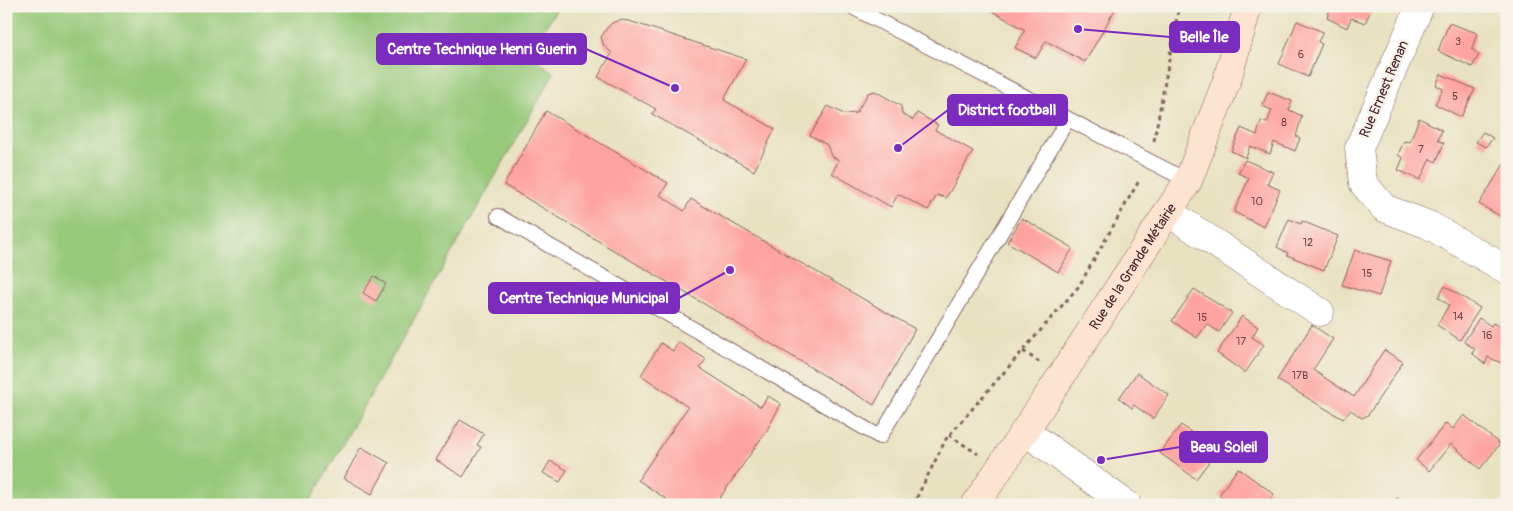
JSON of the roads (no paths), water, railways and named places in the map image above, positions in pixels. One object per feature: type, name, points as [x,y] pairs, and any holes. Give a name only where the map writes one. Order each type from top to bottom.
[{"type":"main road","name":"Rue de la Grande Métairie","points":[[975,505],[1188,181],[1227,80],[1248,6]]},
{"type":"street","name":"Rue Ernest Renan","points":[[1420,6],[1358,148],[1363,183],[1384,208],[1429,225],[1507,270]]},
{"type":"street","points":[[1168,212],[1320,312]]},
{"type":"street","points":[[1025,431],[1128,505]]},
{"type":"lane","points":[[850,6],[1188,181]]},
{"type":"lane","points":[[498,216],[880,437],[1068,119]]},
{"type":"place","name":"Belle Île","points":[[1078,29]]},
{"type":"place","name":"Centre Technique Henri Guerin","points":[[675,88]]},
{"type":"place","name":"District football","points":[[898,148]]},
{"type":"place","name":"Centre Technique Municipal","points":[[730,270]]},
{"type":"place","name":"Beau Soleil","points":[[1101,460]]}]
